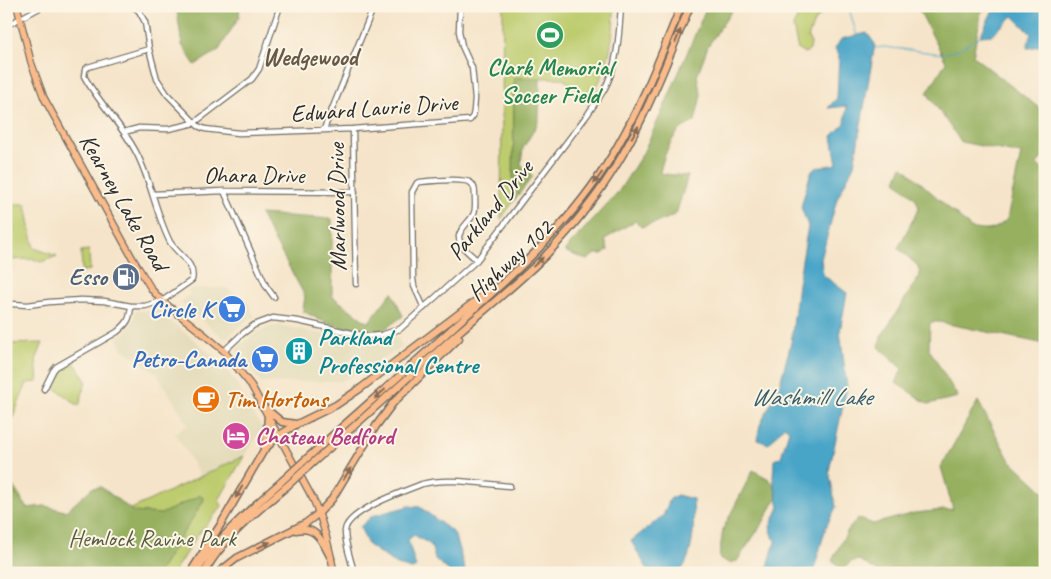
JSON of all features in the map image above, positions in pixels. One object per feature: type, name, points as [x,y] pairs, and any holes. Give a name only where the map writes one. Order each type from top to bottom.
[{"type":"highway","name":"Highway 102","points":[[307,463],[520,267],[576,208],[604,168],[633,118],[681,6]]},
{"type":"highway","name":"Highway 102","points":[[196,573],[222,537],[249,510],[284,483],[502,295],[545,256],[571,227],[612,172],[640,124],[690,6]]},
{"type":"highway","points":[[190,573],[264,450],[278,436],[353,394],[520,267]]},
{"type":"highway","points":[[218,573],[237,558],[290,532],[319,513],[332,499],[376,426],[394,403],[502,295]]},
{"type":"highway","points":[[260,404],[282,422],[298,424]]},
{"type":"highway","points":[[264,450],[268,416]]},
{"type":"highway","name":"Highway 102","points":[[204,573],[217,553],[233,534],[284,483]]},
{"type":"highway","points":[[290,532],[302,528],[310,530],[316,534],[331,558]]},
{"type":"main road","name":"Kearney Lake Road","points":[[17,6],[31,62],[44,98],[133,259],[152,290],[162,301],[224,352],[251,386],[319,513],[334,573]]},
{"type":"street","points":[[6,26],[43,6]]},
{"type":"street","points":[[133,6],[139,11],[145,22],[149,49],[157,79],[167,94],[194,123]]},
{"type":"street","points":[[124,132],[139,128],[168,129],[194,123],[252,79],[258,69],[280,6]]},
{"type":"street","points":[[324,129],[374,6]]},
{"type":"street","name":"Edward Laurie Drive","points":[[194,123],[205,129],[239,132],[353,129],[470,120],[474,112],[472,68],[462,46],[459,31],[460,6]]},
{"type":"street","name":"Parkland Drive","points":[[224,352],[254,325],[274,318],[298,321],[369,336],[381,335],[400,329],[477,260],[588,114],[604,90],[612,70],[617,53],[621,6]]},
{"type":"street","points":[[6,303],[28,304],[81,300],[145,306],[162,301],[192,280],[191,267],[171,243],[137,152],[84,76],[85,70],[88,67],[149,49]]},
{"type":"street","name":"Marlwood Drive","points":[[353,129],[356,284]]},
{"type":"street","points":[[424,308],[414,286],[413,279],[412,192],[417,183],[459,180],[472,184],[475,190],[474,214],[459,236],[463,247],[477,260]]},
{"type":"street","points":[[224,191],[266,286],[274,296]]},
{"type":"street","name":"Ohara Drive","points":[[153,194],[224,191],[355,192]]},
{"type":"street","points":[[44,389],[56,367],[117,332],[124,326],[130,318],[131,306]]},
{"type":"street","points":[[354,573],[346,543],[346,528],[351,520],[367,508],[430,482],[445,481],[510,486]]},
{"type":"shaded area","points":[[193,288],[227,288],[249,304],[255,317],[247,321],[225,339],[180,302],[191,294],[188,291]]},
{"type":"shaded area","points":[[159,310],[224,367],[237,384],[262,428],[245,456],[201,477],[175,433],[188,425],[157,374],[123,349],[116,337],[125,332],[130,326],[134,319],[135,311]]},
{"type":"shaded area","points":[[280,325],[365,343],[376,343],[397,337],[403,347],[342,381],[261,383],[235,349],[257,332]]},
{"type":"green space","points":[[175,6],[240,6],[239,17],[219,50],[195,65],[182,45]]},
{"type":"green space","points":[[503,6],[614,6],[613,31],[609,54],[602,76],[590,99],[562,78],[514,78],[513,202],[501,219]]},
{"type":"green space","points":[[707,6],[735,6],[708,46],[697,76],[701,95],[695,121],[677,133],[661,167],[660,172],[663,174],[688,176],[676,214],[641,227],[635,221],[605,239],[608,250],[602,254],[595,254],[587,260],[564,251],[619,191],[643,153]]},
{"type":"green space","points":[[804,6],[827,6],[813,24],[808,38],[811,43],[810,50],[804,53],[798,50],[793,26]]},
{"type":"green space","points":[[917,6],[988,6],[981,13],[973,56],[1045,114],[1045,154],[1037,164],[1045,173],[1045,344],[939,322],[930,322],[929,349],[958,397],[928,404],[896,383],[902,369],[879,347],[881,337],[920,275],[918,266],[898,248],[919,208],[916,199],[896,181],[902,166],[971,228],[991,230],[1007,219],[1021,154],[961,142],[927,93],[946,62]]},
{"type":"green space","points":[[514,78],[540,78],[539,118],[537,125],[523,148],[521,164],[533,176],[513,202]]},
{"type":"green space","points":[[6,204],[26,204],[34,248],[57,256],[41,262],[33,259],[6,260]]},
{"type":"green space","points":[[260,214],[332,219],[332,296],[368,323],[392,292],[403,316],[382,331],[363,333],[322,321],[303,311],[305,296]]},
{"type":"green space","points":[[89,250],[90,270],[82,271],[81,251]]},
{"type":"green space","points":[[43,343],[36,360],[38,382],[27,383],[6,434],[6,344]]},
{"type":"green space","points":[[74,362],[86,381],[79,406],[55,388],[54,383],[59,372]]},
{"type":"green space","points":[[978,401],[1009,459],[1045,493],[1045,525],[1040,534],[1045,551],[1045,573],[880,573],[859,560],[850,562],[843,571],[832,560],[848,530],[858,518],[873,524],[915,513],[953,509],[941,467]]},
{"type":"green space","name":"Hemlock Ravine Park","points":[[244,456],[219,500],[222,506],[196,537],[173,573],[44,573],[31,568],[24,569],[21,573],[6,573],[6,476],[60,555],[127,511]]},
{"type":"green space","points":[[753,470],[769,479],[774,485],[777,497],[764,521],[737,561],[729,563],[719,558],[723,529]]},
{"type":"green space","name":"Hemlock Ravine Park","points":[[6,480],[26,508],[45,506],[65,511],[92,488],[101,487],[134,512],[161,514],[201,495],[204,500],[158,573],[44,573],[31,568],[24,569],[21,573],[6,573]]},
{"type":"water","points":[[1007,6],[1045,6],[1045,44],[1027,48],[1031,34],[1013,16],[992,35],[980,36],[992,12]]},
{"type":"water","name":"Washmill Lake","points":[[867,33],[875,44],[854,165],[837,199],[821,259],[823,275],[847,293],[840,331],[847,387],[829,471],[836,507],[826,527],[813,573],[766,573],[775,542],[770,527],[779,507],[773,478],[774,460],[781,457],[789,430],[784,426],[769,444],[757,440],[760,425],[779,387],[791,343],[798,284],[808,226],[801,207],[810,175],[814,168],[837,164],[832,136],[845,123],[847,106],[828,108],[837,98],[839,55],[835,49],[841,39]]},
{"type":"water","points":[[677,495],[693,499],[691,546],[686,563],[681,571],[648,570],[631,541],[663,516],[670,499]]},
{"type":"water","points":[[409,506],[420,507],[454,533],[466,573],[450,573],[435,559],[431,545],[414,535],[408,540],[416,567],[412,569],[397,565],[368,545],[360,527],[372,516]]},
{"type":"waterway","points":[[850,6],[857,36]]},
{"type":"waterway","points":[[874,48],[884,47],[943,54],[960,49],[980,36]]},
{"type":"place","name":"Clark Memorial Soccer Field","points":[[550,35]]},
{"type":"place","name":"Esso","points":[[126,277]]},
{"type":"place","name":"Circle K","points":[[232,309]]},
{"type":"place","name":"Parkland Professional Centre","points":[[299,351]]},
{"type":"place","name":"Petro-Canada","points":[[265,359]]},
{"type":"place","name":"Tim Hortons","points":[[206,399]]},
{"type":"place","name":"Chateau Bedford","points":[[236,436]]},
{"type":"district","name":"Wedgewood","points":[[310,57]]}]
